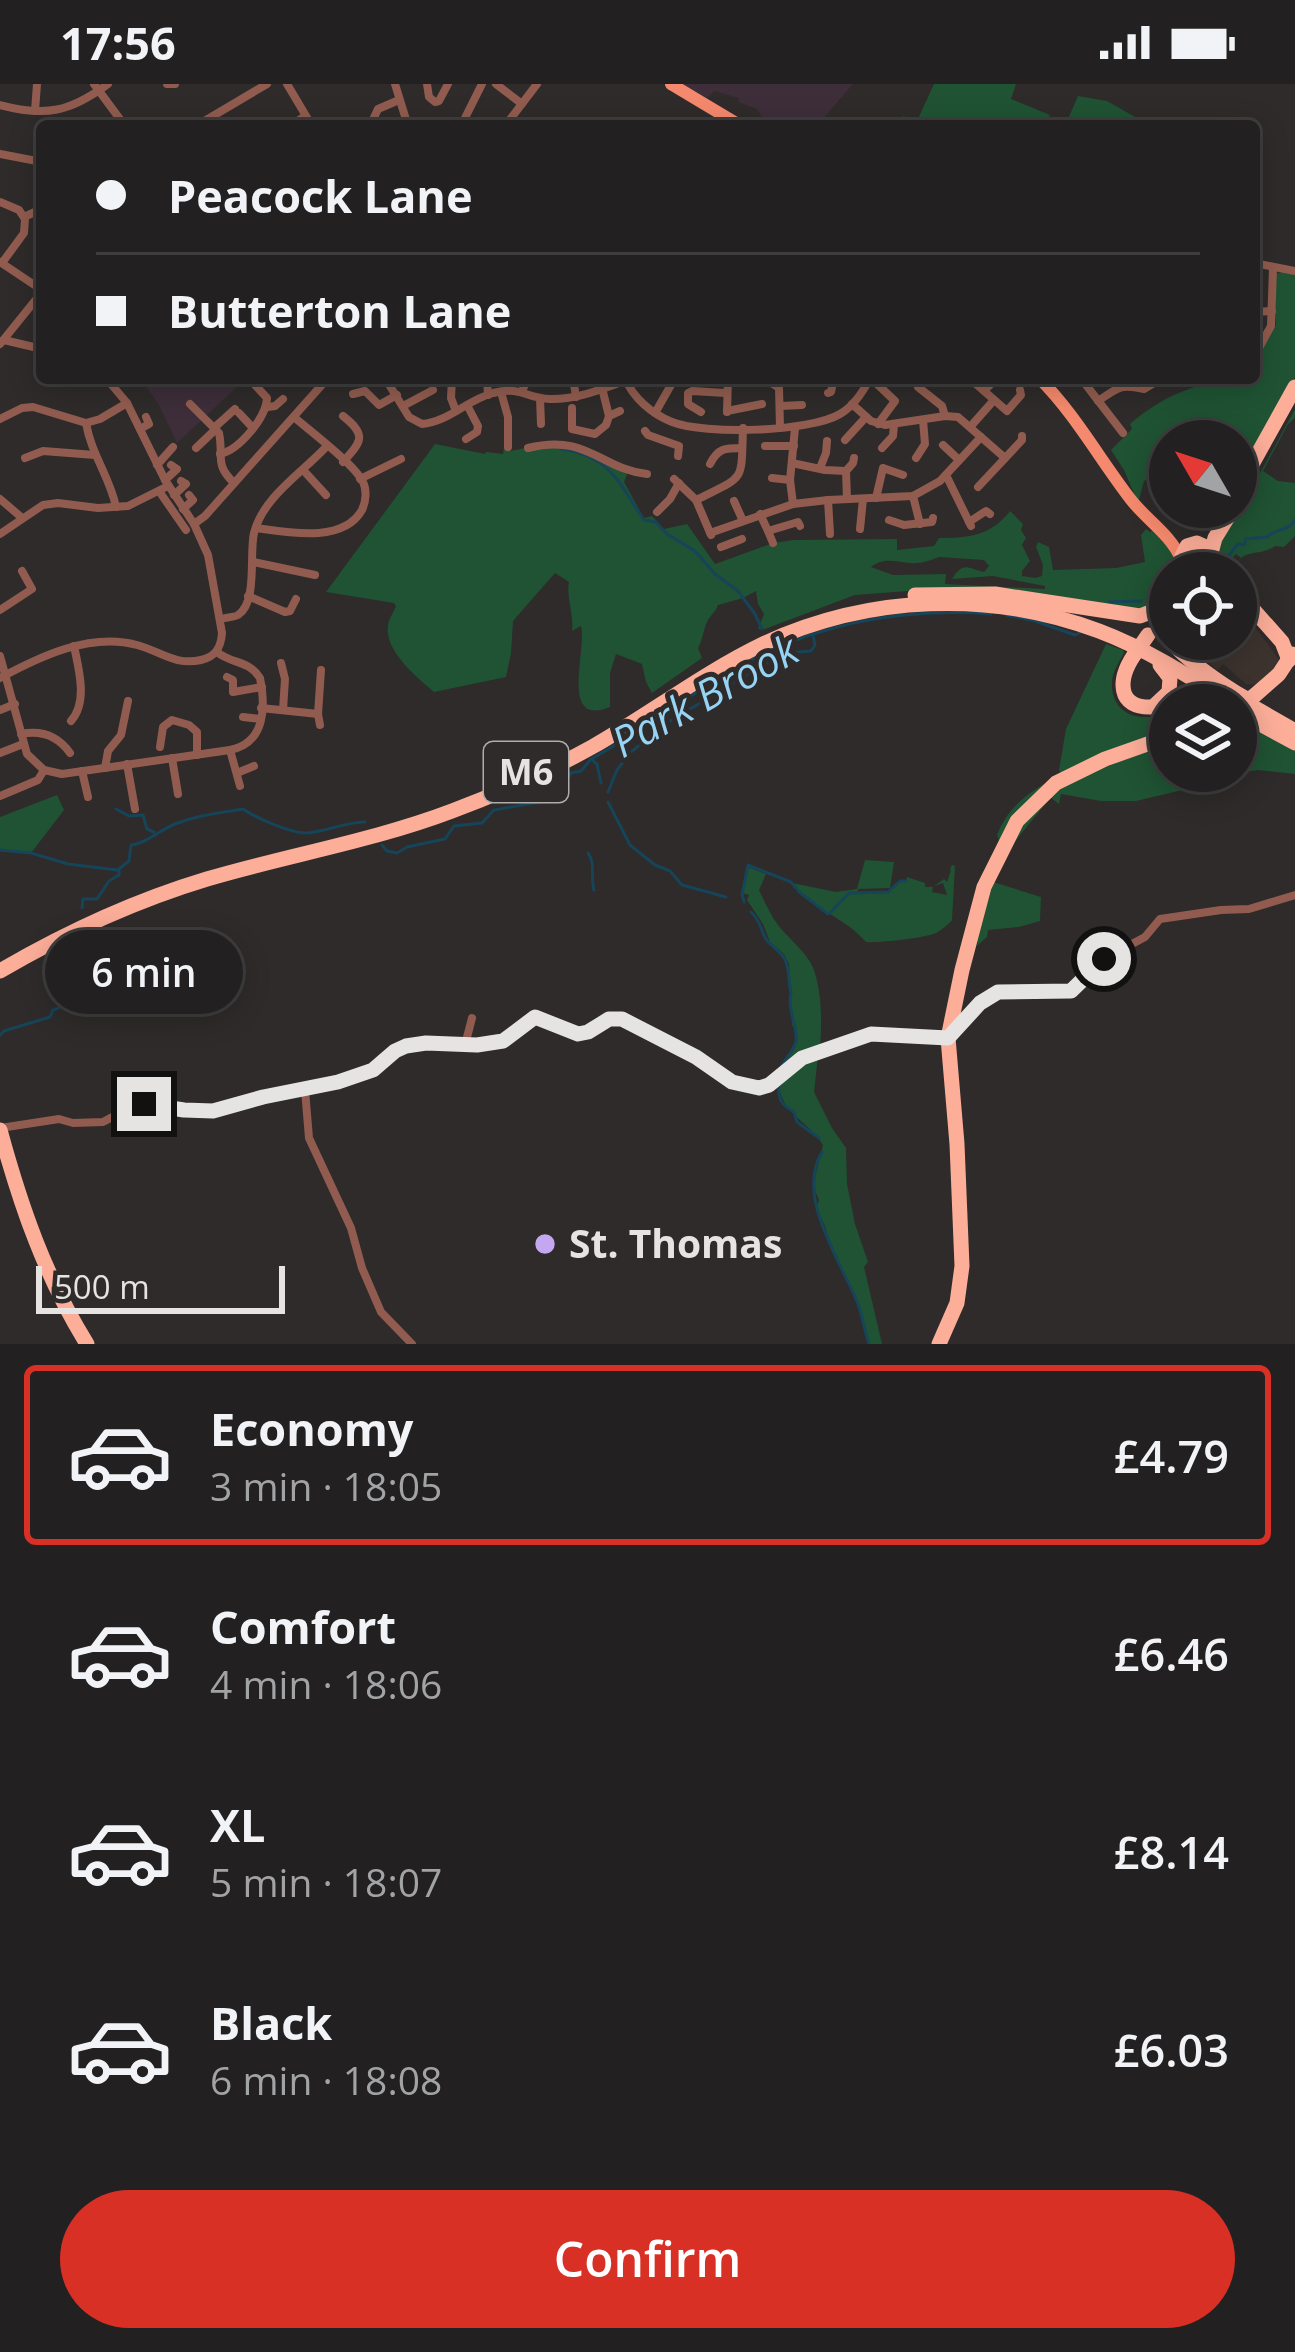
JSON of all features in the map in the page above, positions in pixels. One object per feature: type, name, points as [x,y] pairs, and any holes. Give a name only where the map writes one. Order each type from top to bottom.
[{"type":"highway","points":[[1257,455],[1295,387]]},
{"type":"highway","points":[[1257,464],[1295,399]]},
{"type":"highway","name":"M6","points":[[0,967],[51,934],[140,894],[207,871],[413,816],[482,791],[587,740],[733,650],[819,615],[931,593],[980,593],[1140,616],[1149,612]]},
{"type":"highway","name":"M6","points":[[889,599],[998,598],[1087,619],[1158,650],[1295,736]]},
{"type":"highway","name":"M6","points":[[0,967],[160,895],[416,824],[505,790],[592,747],[732,661],[794,632],[847,615],[890,607],[957,604],[1020,610],[1100,631],[1155,656],[1198,684]]},
{"type":"highway","name":"M6","points":[[957,604],[1016,612],[1108,638],[1168,673],[1171,684],[1166,697],[1153,706],[1137,706],[1124,692],[1123,674],[1131,654]]},
{"type":"highway","points":[[1257,614],[1291,654],[1279,674],[1257,693]]},
{"type":"highway","points":[[1149,628],[1116,677],[1123,704],[1149,714]]},
{"type":"highway","points":[[1194,660],[1295,736]]},
{"type":"highway","name":"M6","points":[[1257,718],[1295,736]]},
{"type":"highway","points":[[939,1344],[957,1303],[962,1266],[948,1037],[981,898],[1017,820],[1036,800],[1066,777],[1149,743]]},
{"type":"highway","points":[[0,1129],[38,1250],[87,1344]]},
{"type":"main road","points":[[671,84],[731,120]]},
{"type":"main road","points":[[1044,384],[1079,424],[1144,516],[1190,552]]},
{"type":"main road","points":[[1171,540],[1177,552]]},
{"type":"street","points":[[35,111],[37,84]]},
{"type":"street","points":[[206,120],[267,84]]},
{"type":"street","points":[[287,84],[308,120]]},
{"type":"street","points":[[395,84],[406,120]]},
{"type":"street","points":[[427,84],[429,98],[435,102],[448,84]]},
{"type":"street","points":[[464,120],[482,84]]},
{"type":"street","points":[[496,84],[522,104]]},
{"type":"street","points":[[510,120],[537,84]]},
{"type":"street","points":[[0,105],[35,111],[70,108],[100,86],[121,120]]},
{"type":"street","points":[[373,120],[378,109],[399,100]]},
{"type":"street","points":[[299,120],[305,116]]},
{"type":"street","points":[[0,154],[36,161]]},
{"type":"street","points":[[0,202],[24,217],[24,233],[1,263],[36,287]]},
{"type":"street","points":[[24,217],[36,212]]},
{"type":"street","points":[[1260,265],[1295,272]]},
{"type":"street","points":[[1260,347],[1271,326],[1273,268]]},
{"type":"street","points":[[36,299],[2,342],[36,348]]},
{"type":"street","points":[[1260,312],[1272,311]]},
{"type":"street","points":[[3,677],[30,661],[74,646],[133,644],[178,661],[204,660],[217,652],[222,640],[208,555],[166,488],[127,403],[111,384]]},
{"type":"street","points":[[220,454],[233,451],[268,407],[255,384]]},
{"type":"street","points":[[190,527],[294,417],[317,384]]},
{"type":"street","points":[[393,384],[409,417],[432,424],[501,392],[575,397],[614,384]]},
{"type":"street","points":[[452,384],[456,411]]},
{"type":"street","points":[[487,384],[488,395]]},
{"type":"street","points":[[522,391],[525,384]]},
{"type":"street","points":[[574,384],[575,397]]},
{"type":"street","points":[[628,384],[655,413],[674,423],[742,428],[794,428],[836,416],[869,384]]},
{"type":"street","points":[[655,413],[672,384]]},
{"type":"street","points":[[727,384],[727,413],[756,405]]},
{"type":"street","points":[[778,384],[782,386],[780,428]]},
{"type":"street","points":[[832,392],[833,384]]},
{"type":"street","points":[[876,384],[897,399],[878,424]]},
{"type":"street","points":[[972,384],[1009,413],[1022,394]]},
{"type":"street","points":[[984,391],[991,384]]},
{"type":"street","points":[[1085,384],[1124,433]]},
{"type":"street","points":[[1099,401],[1121,384]]},
{"type":"street","points":[[918,387],[942,406],[945,416]]},
{"type":"street","points":[[602,388],[609,416]]},
{"type":"street","points":[[403,406],[429,390]]},
{"type":"street","points":[[353,394],[365,391],[379,405],[397,395]]},
{"type":"street","points":[[501,392],[508,417],[508,447]]},
{"type":"street","points":[[700,412],[688,404],[688,394],[726,392]]},
{"type":"street","points":[[268,407],[283,398]]},
{"type":"street","points":[[540,398],[541,424]]},
{"type":"street","points":[[970,426],[994,400]]},
{"type":"street","points":[[0,419],[32,407],[86,423],[127,403]]},
{"type":"street","points":[[190,404],[215,428],[222,470],[234,483]]},
{"type":"street","points":[[852,404],[878,424],[958,417],[1005,458]]},
{"type":"street","points":[[466,405],[478,426],[466,439]]},
{"type":"street","points":[[780,406],[802,405]]},
{"type":"street","points":[[196,448],[237,411],[253,427]]},
{"type":"street","points":[[574,411],[572,429],[587,434],[601,430],[609,416],[620,411]]},
{"type":"street","points":[[343,416],[360,436],[343,462]]},
{"type":"street","points":[[140,429],[149,424],[146,417]]},
{"type":"street","points":[[256,528],[299,534],[337,528],[353,520],[364,506],[360,479],[294,417]]},
{"type":"street","points":[[848,438],[866,417]]},
{"type":"street","points":[[916,458],[925,444],[923,420]]},
{"type":"street","points":[[86,423],[116,507]]},
{"type":"street","points":[[668,442],[674,423]]},
{"type":"street","points":[[882,448],[893,436],[894,425]]},
{"type":"street","points":[[696,500],[736,480],[741,472],[742,428]]},
{"type":"street","points":[[793,504],[794,428]]},
{"type":"street","points":[[645,431],[679,446],[678,456]]},
{"type":"street","points":[[583,447],[587,434]]},
{"type":"street","points":[[657,512],[670,499],[676,481],[696,500],[711,535],[793,504],[913,496],[946,475],[981,436]]},
{"type":"street","points":[[978,487],[1022,436]]},
{"type":"street","points":[[820,468],[827,441]]},
{"type":"street","points":[[768,445],[794,446]]},
{"type":"street","points":[[220,619],[242,611],[256,528],[271,501],[326,446]]},
{"type":"street","points":[[944,446],[959,460]]},
{"type":"street","points":[[157,465],[173,447]]},
{"type":"street","points":[[528,448],[583,447],[646,475]]},
{"type":"street","points":[[710,464],[723,448],[742,448]]},
{"type":"street","points":[[26,458],[43,451],[95,455]]},
{"type":"street","points":[[848,499],[846,471],[854,458]]},
{"type":"street","points":[[360,479],[401,459]]},
{"type":"street","points":[[792,463],[846,471]]},
{"type":"street","points":[[166,488],[177,469],[171,465]]},
{"type":"street","points":[[876,498],[882,467],[903,476]]},
{"type":"street","points":[[304,470],[326,495]]},
{"type":"street","points":[[946,475],[970,524],[987,511]]},
{"type":"street","points":[[774,480],[790,480]]},
{"type":"street","points":[[0,534],[43,505],[136,504],[166,488],[186,484],[181,482]]},
{"type":"street","points":[[166,488],[184,509],[190,527]]},
{"type":"street","points":[[184,509],[194,500],[188,495]]},
{"type":"street","points":[[913,496],[920,524]]},
{"type":"street","points":[[0,499],[21,518]]},
{"type":"street","points":[[859,526],[863,499]]},
{"type":"street","points":[[828,500],[830,534]]},
{"type":"street","points":[[734,501],[743,521]]},
{"type":"street","points":[[760,514],[773,543]]},
{"type":"street","points":[[768,531],[784,524],[798,522],[800,526]]},
{"type":"street","points":[[890,523],[933,522]]},
{"type":"street","points":[[721,547],[737,540],[727,528]]},
{"type":"street","points":[[253,562],[315,575]]},
{"type":"street","points":[[0,610],[32,589],[22,571]]},
{"type":"street","points":[[248,596],[285,612],[296,599]]},
{"type":"street","points":[[71,721],[80,707],[74,646]]},
{"type":"street","points":[[0,656],[31,760],[44,770],[60,773],[230,750],[257,735],[259,674],[248,664],[217,652]]},
{"type":"street","points":[[281,663],[283,710]]},
{"type":"street","points":[[320,725],[321,670]]},
{"type":"street","points":[[227,677],[233,680],[232,692],[262,687]]},
{"type":"street","points":[[105,768],[108,751],[121,735],[128,701]]},
{"type":"street","points":[[0,710],[15,704]]},
{"type":"street","points":[[243,717],[283,710],[318,714]]},
{"type":"street","points":[[160,747],[163,727],[172,720],[180,721],[196,732],[197,755]]},
{"type":"street","points":[[0,753],[39,732],[70,753]]},
{"type":"street","points":[[230,750],[240,786]]},
{"type":"street","points":[[172,758],[178,794]]},
{"type":"street","points":[[127,764],[135,809]]},
{"type":"street","points":[[237,773],[254,766]]},
{"type":"street","points":[[0,796],[38,780],[44,770]]},
{"type":"street","points":[[82,771],[88,797]]},
{"type":"street","points":[[0,1129],[59,1119],[104,1122],[144,1104],[213,1111],[373,1070],[399,1050],[426,1043],[503,1041],[535,1017],[578,1034],[617,1018],[696,1057],[732,1082],[759,1088],[802,1058],[871,1034],[952,1036],[980,1003],[998,992],[1074,989],[1104,959],[1145,937],[1160,919],[1250,909],[1295,895]]},
{"type":"street","points":[[465,1045],[472,1018]]},
{"type":"street","points":[[305,1090],[309,1138],[351,1228],[362,1268],[381,1312],[412,1344]]},
{"type":"shaded area","points":[[681,84],[853,84],[822,120],[763,120],[757,109],[738,102],[739,98],[714,91],[707,98]]},
{"type":"shaded area","points":[[144,384],[240,384],[177,443]]},
{"type":"shaded area","points":[[1257,630],[1281,662],[1259,685],[1246,684],[1223,664],[1217,670],[1205,660],[1257,660]]},
{"type":"green space","points":[[934,84],[1016,84],[1011,99],[1050,115],[1048,120],[917,120]]},
{"type":"green space","points":[[1078,96],[1107,101],[1140,120],[1068,120]]},
{"type":"green space","points":[[1275,274],[1295,275],[1295,377],[1257,446],[1257,420],[1149,420],[1149,478],[1138,503],[1111,450],[1132,429],[1130,424],[1172,396],[1203,384],[1260,384],[1260,353],[1276,325]]},
{"type":"green space","points":[[1295,409],[1295,418],[1263,471],[1278,481],[1295,483],[1295,536],[1284,547],[1267,551],[1219,552],[1224,528],[1257,528],[1257,479]]},
{"type":"green space","points":[[435,444],[485,454],[503,454],[504,447],[511,451],[539,445],[583,447],[629,470],[624,482],[644,518],[652,516],[664,529],[687,524],[715,564],[794,540],[897,539],[897,550],[934,546],[939,538],[987,531],[1010,511],[1023,524],[1026,538],[1022,545],[1030,561],[1022,576],[1042,576],[1038,542],[1049,547],[1053,570],[1145,562],[1141,535],[1146,529],[1153,529],[1174,552],[1149,552],[1149,610],[1144,613],[921,590],[855,595],[758,629],[764,614],[756,591],[718,605],[698,648],[702,658],[652,693],[642,664],[616,654],[610,673],[610,707],[594,711],[580,697],[581,626],[572,631],[569,582],[555,573],[513,621],[506,677],[434,692],[403,663],[391,644],[388,625],[394,603],[326,592]],"holes":[[[939,557],[984,560],[989,566],[984,572],[963,568],[952,579],[993,576],[1045,589],[945,584],[946,574],[893,575],[871,567],[885,561],[917,563]]]},
{"type":"green space","points":[[1106,644],[1123,650],[1112,681],[1113,693],[1123,710],[1149,717],[1149,792],[1174,792],[1136,801],[1061,794],[1059,804],[1051,798],[1012,845],[1000,843],[997,835],[1016,805],[1061,774],[1066,729]]},
{"type":"green space","points":[[1257,727],[1295,749],[1295,774],[1258,770]]},
{"type":"green space","points":[[57,795],[64,810],[31,853],[0,850],[0,817]]},
{"type":"green space","points":[[865,860],[894,862],[890,888],[858,892],[888,892],[907,877],[947,895],[943,883],[934,886],[944,879],[947,882],[955,866],[952,920],[930,935],[866,942],[792,883],[836,892],[857,889]]},
{"type":"green space","points":[[748,867],[766,874],[759,890],[778,925],[811,964],[819,989],[820,1047],[784,1067],[797,1037],[792,1025],[789,964],[770,942],[747,900],[749,895],[743,893]]},
{"type":"green space","points":[[990,881],[1041,897],[1040,921],[988,930],[977,946],[973,940]]},
{"type":"green space","points":[[818,1056],[814,1092],[846,1148],[847,1184],[868,1262],[864,1267],[882,1344],[869,1344],[858,1303],[816,1208],[819,1200],[813,1186],[823,1145],[780,1093],[779,1082],[800,1062]]},
{"type":"waterway","points":[[561,449],[592,458],[612,473],[644,520],[656,522],[695,551],[738,591],[762,629]]},
{"type":"waterway","name":"Park Brook","points":[[1232,552],[1246,539],[1267,537],[1295,520]]},
{"type":"waterway","name":"Park Brook","points":[[1109,602],[1141,601]]},
{"type":"waterway","name":"Park Brook","points":[[382,845],[397,853],[445,839],[454,826],[482,823],[494,810],[564,796],[552,787],[565,783],[591,759],[736,668],[813,634],[901,615],[991,614]]},
{"type":"waterway","name":"Park Brook","points":[[1006,615],[1079,633]]},
{"type":"waterway","points":[[608,792],[631,752],[670,721],[771,661],[788,653],[811,651],[813,635]]},
{"type":"waterway","points":[[591,759],[597,764],[601,783]]},
{"type":"waterway","points":[[608,802],[629,843]]},
{"type":"waterway","points":[[116,809],[129,816],[143,815],[147,829],[154,832]]},
{"type":"waterway","name":"Park Brook","points":[[82,908],[83,899],[97,899],[119,875],[129,861],[131,845],[184,821],[243,809],[299,832],[365,822]]},
{"type":"waterway","points":[[630,845],[670,871],[682,885],[726,897]]},
{"type":"waterway","points":[[0,850],[117,870]]},
{"type":"waterway","points":[[588,853],[594,890]]},
{"type":"waterway","points":[[744,902],[748,865],[796,888]]},
{"type":"waterway","points":[[831,912],[849,893],[888,892],[906,881]]},
{"type":"waterway","points":[[798,891],[828,914]]},
{"type":"waterway","points":[[751,912],[788,970],[796,1041],[781,1067]]},
{"type":"waterway","name":"Park Brook","points":[[0,1035],[50,1017],[65,1004],[96,945],[91,933]]},
{"type":"waterway","points":[[778,1083],[780,1097],[797,1122],[819,1138]]},
{"type":"waterway","points":[[822,1152],[815,1169],[816,1206],[858,1304],[869,1344]]},
{"type":"place","name":"St. Thomas","points":[[545,1244]]},
{"type":"route","points":[[144,1104],[213,1111],[338,1082],[373,1070],[406,1046],[503,1041],[538,1017],[571,1034],[588,1032],[609,1019],[622,1019],[696,1057],[732,1082],[765,1088],[797,1061],[871,1034],[948,1038],[980,1003],[998,992],[1071,991],[1104,959]]}]
